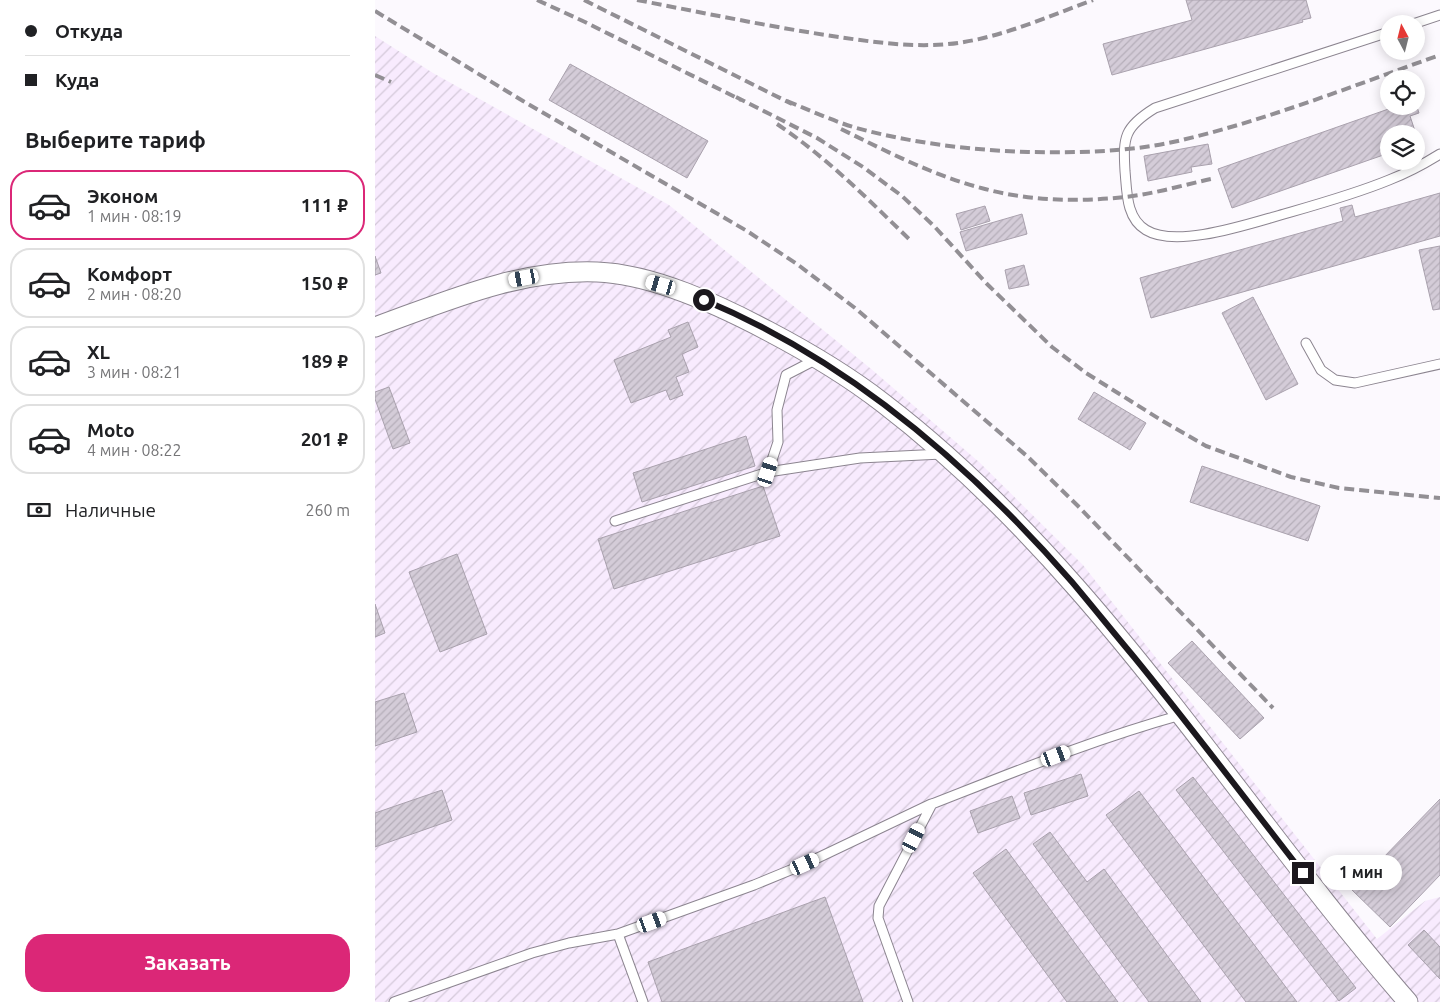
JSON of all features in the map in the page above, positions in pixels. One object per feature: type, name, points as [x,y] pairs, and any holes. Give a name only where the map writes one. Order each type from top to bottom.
[{"type":"street","points":[[375,327],[478,290],[509,281],[569,272],[614,273],[670,288],[719,306],[818,359],[881,402],[945,454],[989,495],[1072,582],[1181,715],[1364,952],[1408,1002]]},
{"type":"lane","points":[[1425,20],[1440,15]]},
{"type":"lane","points":[[1380,35],[1155,108],[1141,117],[1131,127],[1124,150],[1127,197],[1132,213],[1146,230],[1159,235],[1196,235],[1221,231],[1341,198],[1391,180],[1440,154]]},
{"type":"lane","points":[[1306,343],[1321,370],[1335,380],[1355,383],[1440,364]]},
{"type":"lane","points":[[768,472],[778,442],[777,410],[786,375],[818,359]]},
{"type":"lane","points":[[615,521],[768,472],[860,458],[945,454]]},
{"type":"lane","points":[[394,1002],[533,953],[569,943],[618,934],[754,885],[805,864],[931,804],[1074,749],[1137,727],[1181,715]]},
{"type":"lane","points":[[908,1002],[878,918],[879,906],[931,804]]},
{"type":"lane","points":[[618,934],[643,1002]]},
{"type":"shaded area","points":[[375,36],[433,73],[669,205],[870,368],[979,462],[1083,565],[1377,939],[1425,901],[1440,897],[1440,1002],[375,1002]]},
{"type":"building","points":[[1186,0],[1306,0],[1311,18],[1302,20],[1303,22],[1112,75],[1103,44],[1192,20]]},
{"type":"building","points":[[570,64],[708,141],[687,178],[549,100]]},
{"type":"building","points":[[1380,112],[1380,115],[1413,115],[1410,116],[1413,125],[1380,125],[1380,156],[1232,208],[1218,169]]},
{"type":"building","points":[[1208,144],[1212,164],[1191,167],[1192,172],[1148,181],[1144,156]]},
{"type":"building","points":[[1440,193],[1440,236],[1151,318],[1140,278],[1343,221],[1340,208],[1352,205],[1355,217]]},
{"type":"building","points":[[985,206],[990,221],[961,230],[956,214]]},
{"type":"building","points":[[1022,214],[1027,234],[966,251],[960,232]]},
{"type":"building","points":[[1440,246],[1440,309],[1433,310],[1419,250]]},
{"type":"building","points":[[375,256],[381,273],[375,275]]},
{"type":"building","points":[[1024,265],[1029,285],[1009,289],[1005,270]]},
{"type":"building","points":[[1253,297],[1298,384],[1266,400],[1222,313]]},
{"type":"building","points":[[688,322],[698,347],[682,354],[689,372],[676,377],[683,395],[670,400],[666,390],[631,403],[614,360],[671,337],[668,330]]},
{"type":"building","points":[[389,387],[410,443],[393,449],[375,399],[375,392]]},
{"type":"building","points":[[1094,392],[1146,423],[1130,450],[1078,419]]},
{"type":"building","points":[[746,436],[755,466],[642,502],[633,473]]},
{"type":"building","points":[[1202,466],[1320,506],[1308,541],[1190,502]]},
{"type":"building","points":[[763,486],[780,536],[614,589],[598,539]]},
{"type":"building","points":[[457,554],[487,634],[440,652],[409,572]]},
{"type":"building","points":[[375,604],[385,633],[375,637]]},
{"type":"building","points":[[1192,641],[1264,718],[1240,739],[1168,663]]},
{"type":"building","points":[[404,693],[417,732],[375,746],[375,702]]},
{"type":"building","points":[[1081,774],[1088,796],[1031,815],[1024,793]]},
{"type":"building","points":[[1193,777],[1356,988],[1339,1001],[1176,790]]},
{"type":"building","points":[[442,790],[452,820],[375,847],[375,813]]},
{"type":"building","points":[[1139,791],[1297,1002],[1246,1002],[1106,815]]},
{"type":"building","points":[[1012,796],[1020,818],[978,833],[970,811]]},
{"type":"building","points":[[1440,799],[1440,875],[1390,927],[1352,890]]},
{"type":"building","points":[[1050,832],[1087,882],[1104,869],[1201,1002],[1149,1002],[1033,844]]},
{"type":"building","points":[[1006,849],[1118,1002],[1067,1002],[973,873]]},
{"type":"building","points":[[825,897],[863,1002],[662,1002],[648,962]]},
{"type":"building","points":[[1424,930],[1440,947],[1440,979],[1408,945]]},
{"type":"railway","points":[[537,0],[741,100]]},
{"type":"railway","points":[[584,0],[792,104]]},
{"type":"railway","points":[[637,0],[814,33],[917,45],[948,44],[997,35],[1093,0]]},
{"type":"railway","points":[[375,11],[523,101],[747,231],[797,264],[855,308],[1028,457],[1078,506],[1273,708]]},
{"type":"railway","points":[[787,101],[853,127],[918,141],[1006,151],[1106,151],[1163,144],[1215,132],[1312,101],[1440,55]]},
{"type":"railway","points":[[375,75],[391,82]]},
{"type":"railway","points":[[736,97],[817,138],[863,167],[902,196],[934,226],[987,284],[1052,347],[1086,373],[1206,446],[1291,477],[1339,488],[1440,498]]},
{"type":"railway","points":[[777,124],[830,164],[911,241]]},
{"type":"railway","points":[[841,129],[911,163],[966,184],[1019,196],[1072,200],[1108,199],[1147,194],[1211,179]]},
{"type":"route","points":[[704,300],[750,321],[836,370],[881,402],[930,441],[989,495],[1072,582],[1181,715],[1303,873]]}]
